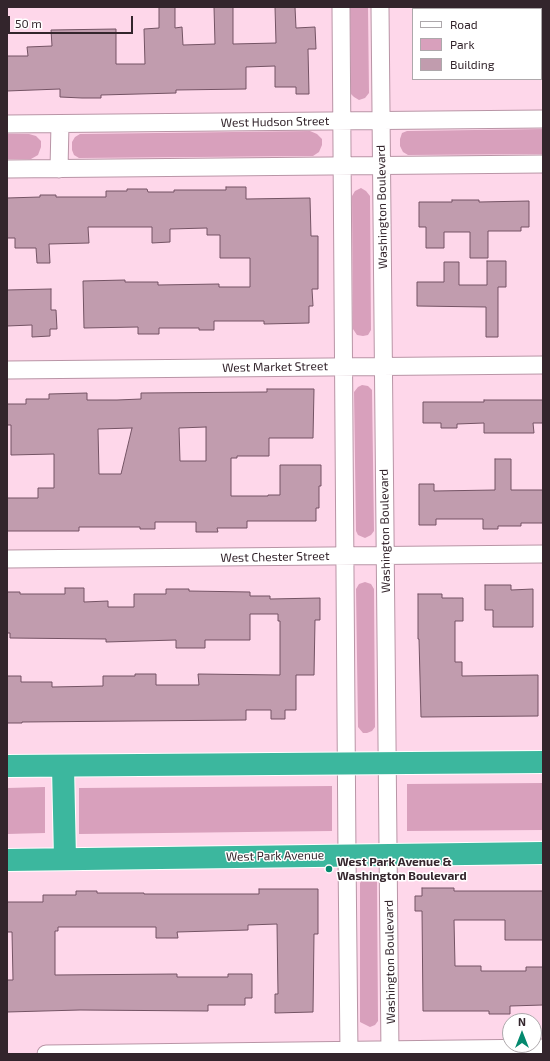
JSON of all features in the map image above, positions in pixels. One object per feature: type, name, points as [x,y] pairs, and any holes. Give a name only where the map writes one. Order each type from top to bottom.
[{"type":"highway","points":[[7,766],[543,762]]},
{"type":"highway","points":[[63,766],[65,859]]},
{"type":"highway","name":"West Park Avenue","points":[[7,860],[543,853]]},
{"type":"street","points":[[341,7],[344,556],[349,1052]]},
{"type":"street","name":"Washington Boulevard","points":[[380,7],[390,1052]]},
{"type":"street","name":"West Hudson Street","points":[[7,124],[543,119]]},
{"type":"street","points":[[59,168],[60,124]]},
{"type":"street","points":[[7,169],[543,164]]},
{"type":"street","name":"West Market Street","points":[[7,370],[543,364]]},
{"type":"street","name":"West Chester Street","points":[[7,559],[543,554]]},
{"type":"street","points":[[46,1054],[390,1052],[543,1048]]},
{"type":"green space","points":[[350,7],[368,7],[369,93],[365,98],[359,100],[351,94]]},
{"type":"green space","points":[[543,129],[543,154],[408,155],[403,152],[400,146],[402,133],[407,131]]},
{"type":"green space","points":[[310,131],[317,134],[322,139],[322,145],[319,152],[313,156],[79,158],[74,155],[72,150],[72,142],[75,137],[80,134]]},
{"type":"green space","points":[[7,134],[29,134],[36,136],[41,141],[41,147],[38,155],[31,159],[7,159]]},
{"type":"green space","points":[[361,188],[370,196],[371,330],[368,335],[363,336],[357,335],[353,329],[352,196],[355,191]]},
{"type":"green space","points":[[362,385],[368,386],[372,390],[374,531],[371,535],[365,538],[358,535],[356,531],[354,392]]},
{"type":"green space","points":[[365,582],[371,584],[374,589],[375,727],[372,731],[363,733],[358,727],[356,589],[359,584]]},
{"type":"green space","points":[[543,783],[543,830],[407,831],[407,784]]},
{"type":"green space","points":[[332,786],[332,831],[79,834],[79,788]]},
{"type":"green space","points":[[45,787],[45,833],[7,834],[7,788]]},
{"type":"green space","points":[[364,877],[374,877],[377,881],[378,1021],[375,1025],[370,1027],[360,1022],[360,883]]},
{"type":"building","points":[[159,7],[175,7],[175,28],[182,27],[183,45],[215,44],[214,7],[233,7],[233,44],[276,43],[275,7],[295,7],[296,28],[315,27],[316,49],[308,49],[309,94],[296,94],[296,87],[275,87],[275,66],[246,67],[246,89],[176,90],[176,93],[101,95],[101,98],[60,97],[60,89],[7,91],[7,56],[28,56],[27,47],[52,46],[51,30],[116,29],[116,64],[145,64],[144,29],[159,28]]},
{"type":"building","points":[[226,187],[246,187],[246,199],[310,198],[311,236],[318,236],[318,289],[312,289],[313,306],[309,306],[309,323],[264,324],[264,321],[214,321],[214,330],[199,330],[199,328],[159,328],[159,334],[138,334],[138,327],[84,328],[83,281],[125,280],[125,282],[158,282],[158,285],[219,284],[219,287],[250,287],[250,258],[220,258],[220,235],[207,235],[207,228],[170,229],[170,242],[152,243],[152,227],[88,227],[89,243],[49,244],[50,263],[37,263],[36,248],[15,248],[15,238],[7,238],[7,198],[40,197],[40,195],[56,195],[56,197],[106,197],[106,191],[127,191],[127,189],[147,189],[148,192],[174,192],[174,190],[226,190]]},
{"type":"building","points":[[452,200],[479,200],[479,202],[529,201],[529,227],[521,227],[521,231],[488,231],[488,258],[470,258],[470,232],[444,232],[444,248],[426,248],[426,227],[419,227],[419,202],[452,202]]},
{"type":"building","points":[[487,261],[506,261],[506,287],[498,287],[498,337],[486,337],[486,307],[417,306],[417,282],[444,282],[444,262],[459,262],[459,285],[487,285]]},
{"type":"building","points":[[51,289],[51,310],[56,310],[57,329],[50,329],[50,336],[32,337],[32,325],[7,326],[7,290]]},
{"type":"building","points":[[267,389],[314,389],[313,438],[269,438],[269,456],[237,456],[237,458],[231,458],[231,496],[280,495],[280,465],[321,465],[321,486],[319,486],[319,508],[316,508],[316,521],[247,521],[247,528],[217,528],[218,532],[196,532],[196,522],[155,522],[155,529],[140,529],[140,527],[79,527],[79,531],[7,531],[7,498],[38,498],[38,488],[54,488],[54,454],[11,455],[11,425],[7,425],[7,404],[26,404],[26,399],[49,399],[49,394],[87,393],[87,400],[117,400],[141,399],[141,393],[267,392]],"holes":[[[206,427],[206,461],[180,461],[179,428]],[[132,428],[121,474],[99,474],[98,429]]]},
{"type":"building","points":[[484,400],[543,400],[543,423],[533,423],[534,433],[484,433],[484,423],[457,424],[457,428],[441,428],[441,423],[423,423],[423,402],[484,402]]},
{"type":"building","points":[[495,459],[511,459],[511,490],[543,490],[543,523],[521,523],[521,526],[498,526],[498,529],[483,529],[483,519],[436,519],[436,525],[419,525],[419,484],[434,484],[434,491],[495,490]]},
{"type":"building","points":[[485,585],[511,585],[511,590],[533,589],[533,627],[493,627],[493,610],[485,610]]},
{"type":"building","points":[[65,588],[84,588],[84,602],[108,601],[108,607],[134,607],[134,594],[166,594],[166,589],[250,592],[250,596],[270,596],[270,599],[320,598],[320,620],[315,620],[314,675],[296,675],[296,710],[285,710],[285,719],[271,719],[271,710],[246,710],[246,720],[7,723],[7,676],[21,676],[21,682],[52,682],[52,687],[103,686],[103,676],[135,676],[135,674],[156,674],[156,685],[199,685],[198,674],[280,675],[280,621],[278,621],[278,614],[250,614],[250,640],[205,640],[205,648],[176,648],[176,640],[106,642],[106,639],[10,638],[10,633],[7,633],[7,592],[20,592],[20,594],[65,594]]},
{"type":"building","points":[[418,594],[442,594],[442,598],[463,598],[463,621],[455,621],[455,662],[462,662],[462,676],[538,675],[538,716],[421,717]]},
{"type":"building","points":[[422,888],[454,888],[454,891],[543,891],[543,940],[505,940],[505,920],[454,920],[455,966],[481,966],[481,971],[526,971],[526,967],[543,967],[543,1005],[510,1006],[510,1013],[502,1014],[489,1014],[489,1011],[423,1011],[422,911],[415,911],[415,896],[422,896]]},
{"type":"building","points":[[259,889],[318,889],[318,934],[314,934],[313,1012],[275,1013],[275,994],[278,994],[277,924],[248,925],[248,930],[177,932],[178,938],[156,938],[156,927],[58,927],[58,931],[55,931],[55,975],[177,974],[177,977],[228,977],[228,974],[252,974],[252,998],[245,998],[245,1005],[208,1005],[208,1011],[80,1010],[7,1012],[7,980],[13,980],[12,932],[7,932],[7,902],[43,902],[43,895],[76,895],[76,891],[144,894],[259,894]]},
{"type":"place","name":"West Park Avenue & Washington Boulevard","points":[[329,869]]}]
